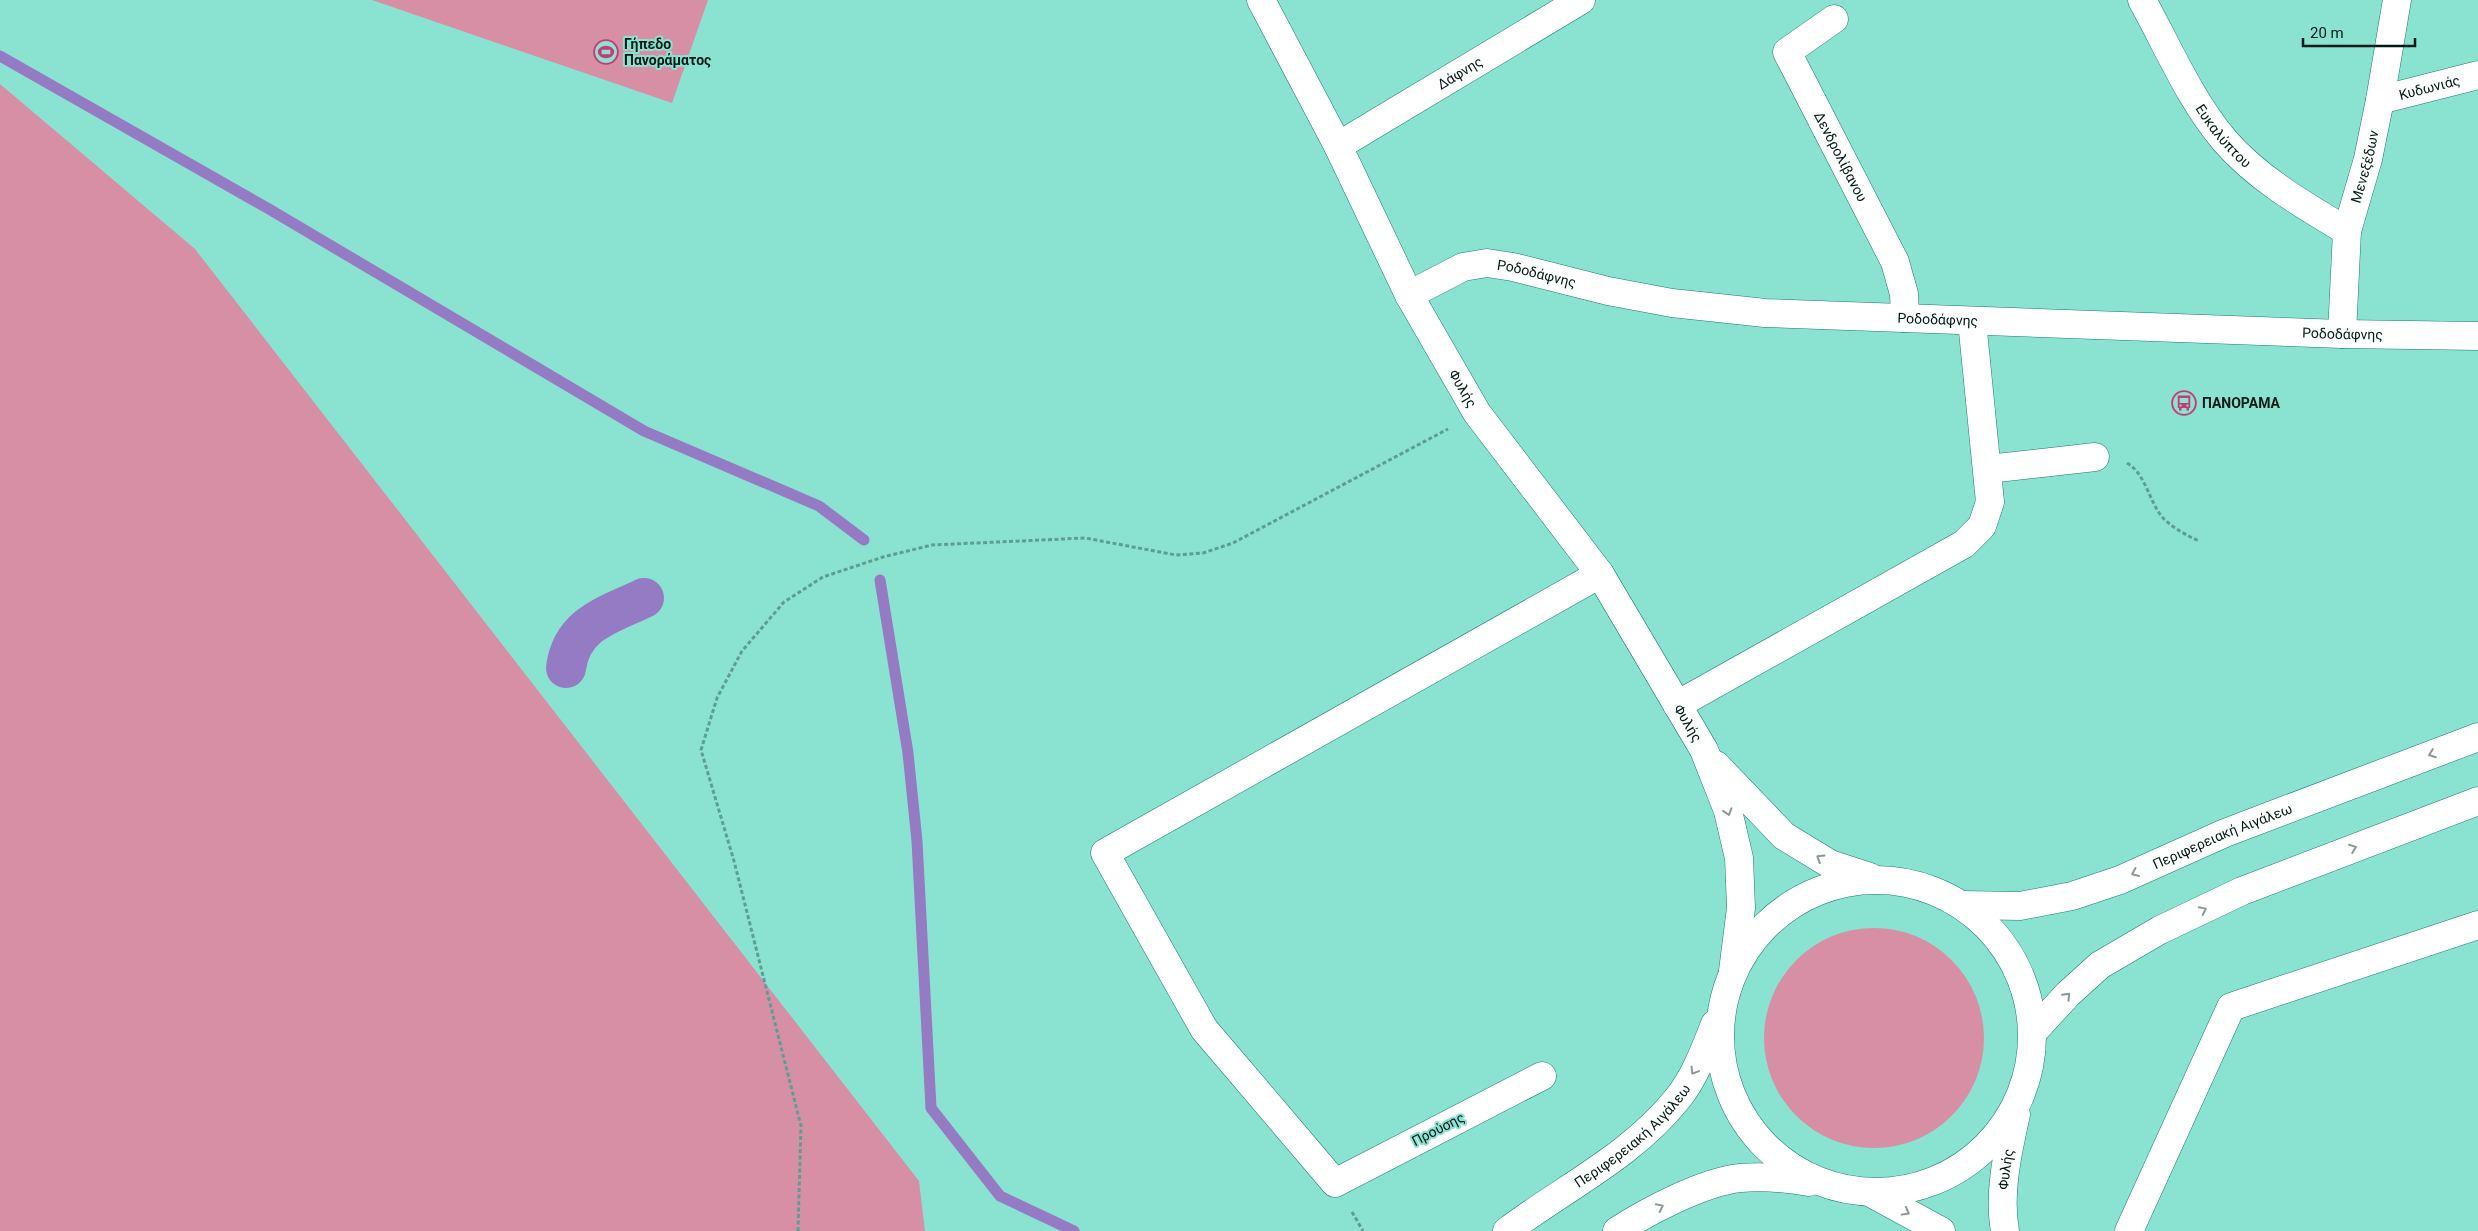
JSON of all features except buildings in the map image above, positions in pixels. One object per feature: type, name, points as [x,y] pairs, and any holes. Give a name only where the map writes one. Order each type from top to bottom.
[{"type":"street","name":"Φυλής","points":[[1262,0],[1338,146],[1409,295],[1477,414],[1600,574],[1704,750],[1728,811],[1738,858],[1741,908],[1733,971]]},
{"type":"street","name":"Δάφνης","points":[[1338,146],[1582,0]]},
{"type":"street","name":"Ευκαλύπτου","points":[[2142,0],[2198,102],[2225,141],[2258,171],[2299,203],[2347,231]]},
{"type":"street","name":"Μενεξέδων","points":[[2342,334],[2347,231],[2368,160],[2397,0]]},
{"type":"street","name":"Δενδρολίβανου","points":[[1834,19],[1787,52],[1895,262],[1904,294],[1905,318]]},
{"type":"street","name":"Κυδωνιάς","points":[[2380,100],[2478,75]]},
{"type":"street","name":"Ροδοδάφνης","points":[[1409,295],[1463,267],[1487,263],[1512,267],[1608,291],[1713,309],[1765,313],[2342,334],[2478,336]]},
{"type":"street","points":[[1677,705],[1964,544],[1982,526],[1990,502],[1972,321]]},
{"type":"street","points":[[1988,469],[2095,457]]},
{"type":"street","name":"Προύσης","points":[[1542,1076],[1334,1182],[1204,1029],[1105,853],[1600,574]]},
{"type":"street","name":"Περιφερειακή Αιγάλεω","points":[[1963,905],[2020,906],[2072,896],[2120,880],[2225,833],[2478,737]]},
{"type":"street","name":"Φυλής","points":[[1704,750],[1750,802],[1784,836],[1830,864],[1882,880]]},
{"type":"street","points":[[2034,1032],[2068,994],[2100,965],[2160,930],[2242,891],[2478,801]]},
{"type":"street","points":[[1819,1183],[1773,1156],[1739,1114],[1721,1064],[1721,1011],[1733,971],[1758,933],[1794,903],[1836,885],[1882,880],[1924,887],[1963,905],[1999,939],[2024,982],[2034,1032],[2030,1070],[2017,1107],[1981,1154],[1930,1184],[1871,1193]]},
{"type":"street","points":[[2129,1231],[2231,1007],[2478,925]]},
{"type":"street","name":"Περιφερειακή Αιγάλεω","points":[[1507,1231],[1539,1207],[1596,1171],[1645,1133],[1678,1098],[1703,1056],[1721,1011]]},
{"type":"street","name":"Φυλής","points":[[2005,1231],[2003,1220],[2006,1164],[2017,1107]]},
{"type":"street","points":[[1617,1231],[1637,1218],[1689,1192],[1738,1178],[1778,1177],[1871,1193],[1941,1231]]},
{"type":"path","points":[[798,1231],[801,1126],[734,861],[701,750],[717,698],[742,651],[784,602],[824,577],[884,556],[932,545],[1085,538],[1176,555],[1203,553],[1233,543],[1477,414]]},
{"type":"path","points":[[2095,457],[2113,457],[2130,464],[2162,517],[2198,542]]},
{"type":"shaded area","name":"Γήπεδο Πανοράματος","points":[[372,0],[708,0],[672,103]]},
{"type":"shaded area","points":[[0,84],[195,249],[919,1181],[925,1231],[0,1231]]},
{"type":"shaded area","points":[[1874,928],[1895,930],[1916,936],[1952,960],[1976,996],[1982,1017],[1984,1038],[1982,1059],[1976,1080],[1952,1116],[1916,1140],[1895,1146],[1874,1148],[1853,1146],[1832,1140],[1796,1116],[1772,1080],[1766,1059],[1764,1038],[1766,1017],[1772,996],[1796,960],[1832,936],[1853,930]]},
{"type":"waterway","points":[[0,56],[269,209],[644,431],[819,506],[864,540]]},
{"type":"waterway","points":[[880,580],[908,753],[917,841],[931,1108],[1000,1196],[1074,1231]]},
{"type":"waterway","points":[[566,668],[576,640],[594,622],[644,598]]},
{"type":"place","name":"Γήπεδο Πανοράματος","points":[[606,52]]},
{"type":"place","name":"ΠΑΝΟΡΑΜΑ","points":[[2184,403]]}]
